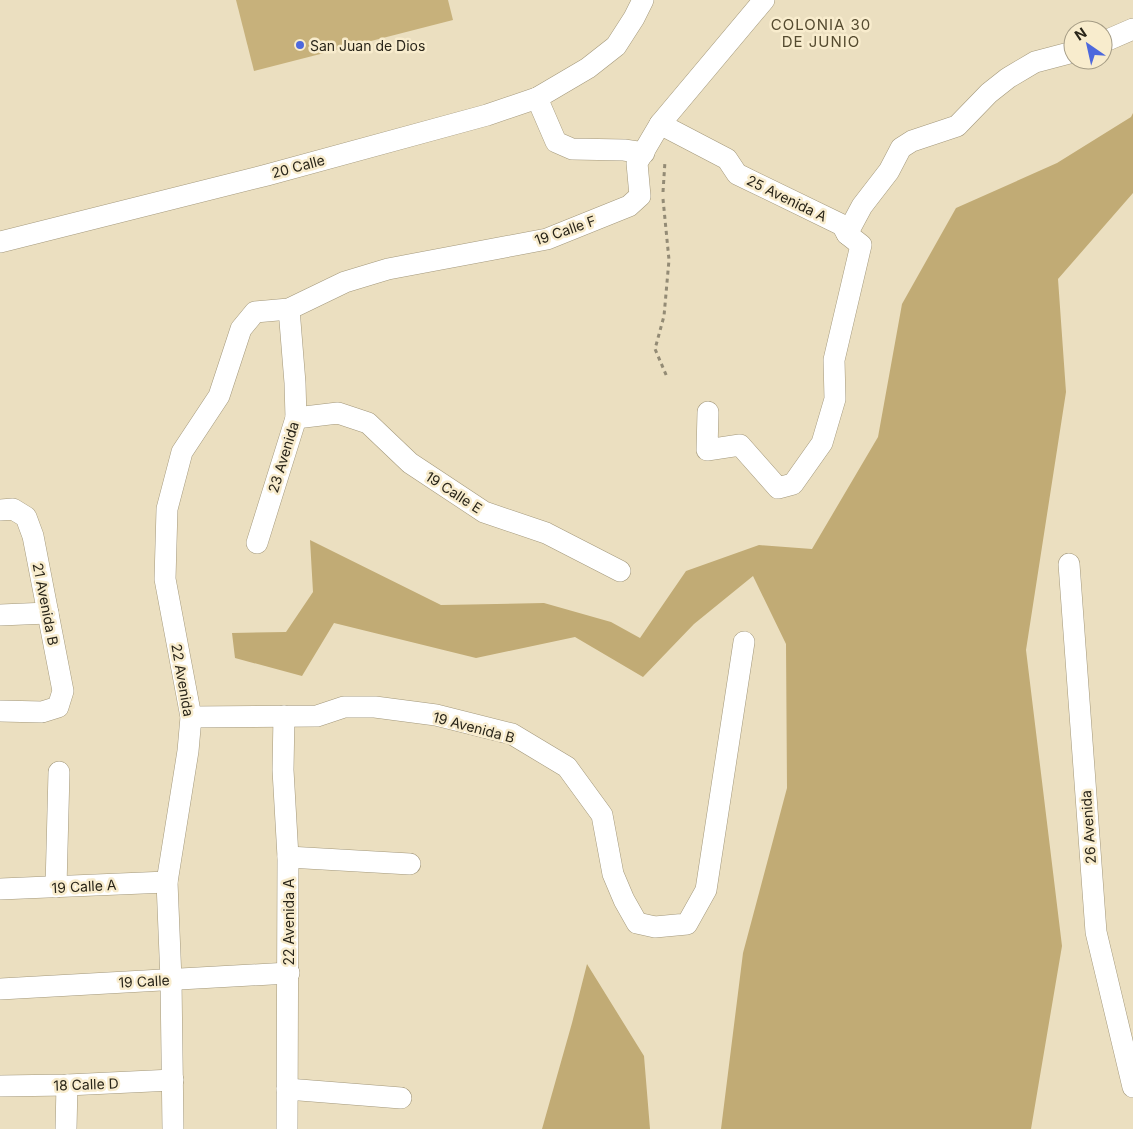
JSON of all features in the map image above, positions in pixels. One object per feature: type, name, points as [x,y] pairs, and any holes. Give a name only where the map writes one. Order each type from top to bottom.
[{"type":"street","name":"20 Calle","points":[[0,242],[267,175],[487,115],[537,98],[588,68],[616,46],[644,0]]},
{"type":"street","name":"19 Calle F","points":[[255,312],[289,309],[346,282],[388,269],[547,239],[629,206],[640,196],[637,163],[660,124],[764,0]]},
{"type":"street","points":[[1113,38],[1133,29]]},
{"type":"street","points":[[708,412],[707,450],[740,445],[778,488],[793,484],[822,443],[836,399],[834,360],[854,239],[862,206],[889,171],[901,148],[912,141],[957,126],[988,93],[1008,78],[1035,62],[1063,55]]},
{"type":"street","points":[[537,98],[556,142],[572,149],[624,150],[644,153]]},
{"type":"street","name":"25 Avenida A","points":[[660,124],[727,159],[737,174],[842,225],[854,239]]},
{"type":"street","name":"23 Avenida","points":[[257,543],[296,418],[289,309]]},
{"type":"street","name":"22 Avenida","points":[[173,1129],[171,980],[167,882],[188,751],[190,717],[165,579],[167,509],[182,452],[219,396],[241,330],[255,312]]},
{"type":"street","name":"19 Calle E","points":[[296,418],[338,413],[368,423],[410,463],[484,512],[546,533],[620,571]]},
{"type":"street","name":"21 Avenida B","points":[[0,510],[13,510],[26,517],[33,536],[63,691],[58,707],[42,712],[0,711]]},
{"type":"street","name":"26 Avenida","points":[[1069,564],[1096,932],[1133,1084]]},
{"type":"street","points":[[0,615],[48,613]]},
{"type":"street","name":"19 Avenida B","points":[[190,717],[318,716],[344,707],[375,707],[436,715],[512,734],[568,767],[602,815],[612,874],[637,923],[655,927],[687,924],[706,890],[744,642]]},
{"type":"street","name":"22 Avenida A","points":[[284,716],[283,770],[288,857],[289,973],[287,1129]]},
{"type":"street","points":[[56,887],[59,772]]},
{"type":"street","points":[[288,857],[410,864]]},
{"type":"street","name":"19 Calle A","points":[[0,890],[167,882]]},
{"type":"street","name":"19 Calle","points":[[0,989],[289,973]]},
{"type":"street","name":"18 Calle D","points":[[0,1086],[172,1080]]},
{"type":"street","points":[[66,1129],[67,1085]]},
{"type":"street","points":[[287,1088],[401,1098]]},
{"type":"path","points":[[644,153],[665,157],[663,202],[669,260],[664,316],[655,349],[667,377]]},
{"type":"shaded area","name":"San Juan de Dios","points":[[236,0],[448,0],[453,20],[254,71]]},
{"type":"shaded area","points":[[1133,113],[1133,193],[1058,279],[1066,392],[1026,650],[1062,946],[1031,1129],[721,1129],[743,953],[787,788],[786,644],[753,576],[694,624],[643,677],[575,637],[476,658],[334,623],[302,676],[235,658],[232,633],[286,632],[313,592],[310,540],[441,605],[544,603],[611,622],[640,638],[686,571],[759,545],[812,549],[878,437],[902,304],[956,208],[1057,163],[1131,117]]},
{"type":"shaded area","points":[[587,964],[644,1056],[650,1129],[542,1129]]},
{"type":"place","name":"San Juan de Dios","points":[[300,45]]},
{"type":"district","name":"COLONIA 30 DE JUNIO","points":[[821,32]]}]
